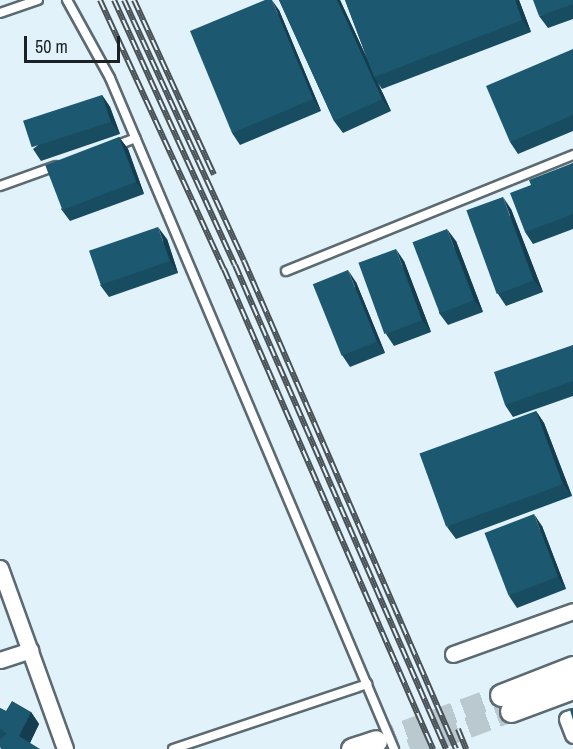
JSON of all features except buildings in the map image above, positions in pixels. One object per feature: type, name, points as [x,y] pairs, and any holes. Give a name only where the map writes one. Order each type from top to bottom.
[{"type":"street","points":[[0,568],[64,749]]},
{"type":"street","points":[[453,654],[573,611]]},
{"type":"street","points":[[0,660],[30,650]]},
{"type":"street","points":[[573,667],[506,703],[573,688]]},
{"type":"street","points":[[573,717],[567,719],[573,735]]},
{"type":"street","points":[[352,749],[385,745]]},
{"type":"lane","points":[[0,13],[38,0]]},
{"type":"lane","points":[[66,0],[110,78],[136,138],[367,684],[385,745]]},
{"type":"lane","points":[[103,150],[136,138]]},
{"type":"lane","points":[[286,271],[573,155]]},
{"type":"lane","points":[[0,186],[69,162]]},
{"type":"lane","points":[[173,749],[367,684]]},
{"type":"tunnel","points":[[376,741],[501,695]]},
{"type":"tunnel","points":[[410,749],[511,711]]},
{"type":"railway","points":[[100,0],[224,269],[433,749]]},
{"type":"railway","points":[[114,0],[235,265],[446,749]]},
{"type":"railway","points":[[124,0],[244,261],[456,749]]},
{"type":"railway","points":[[134,0],[214,175]]},
{"type":"railway","points":[[458,729],[466,749]]}]
